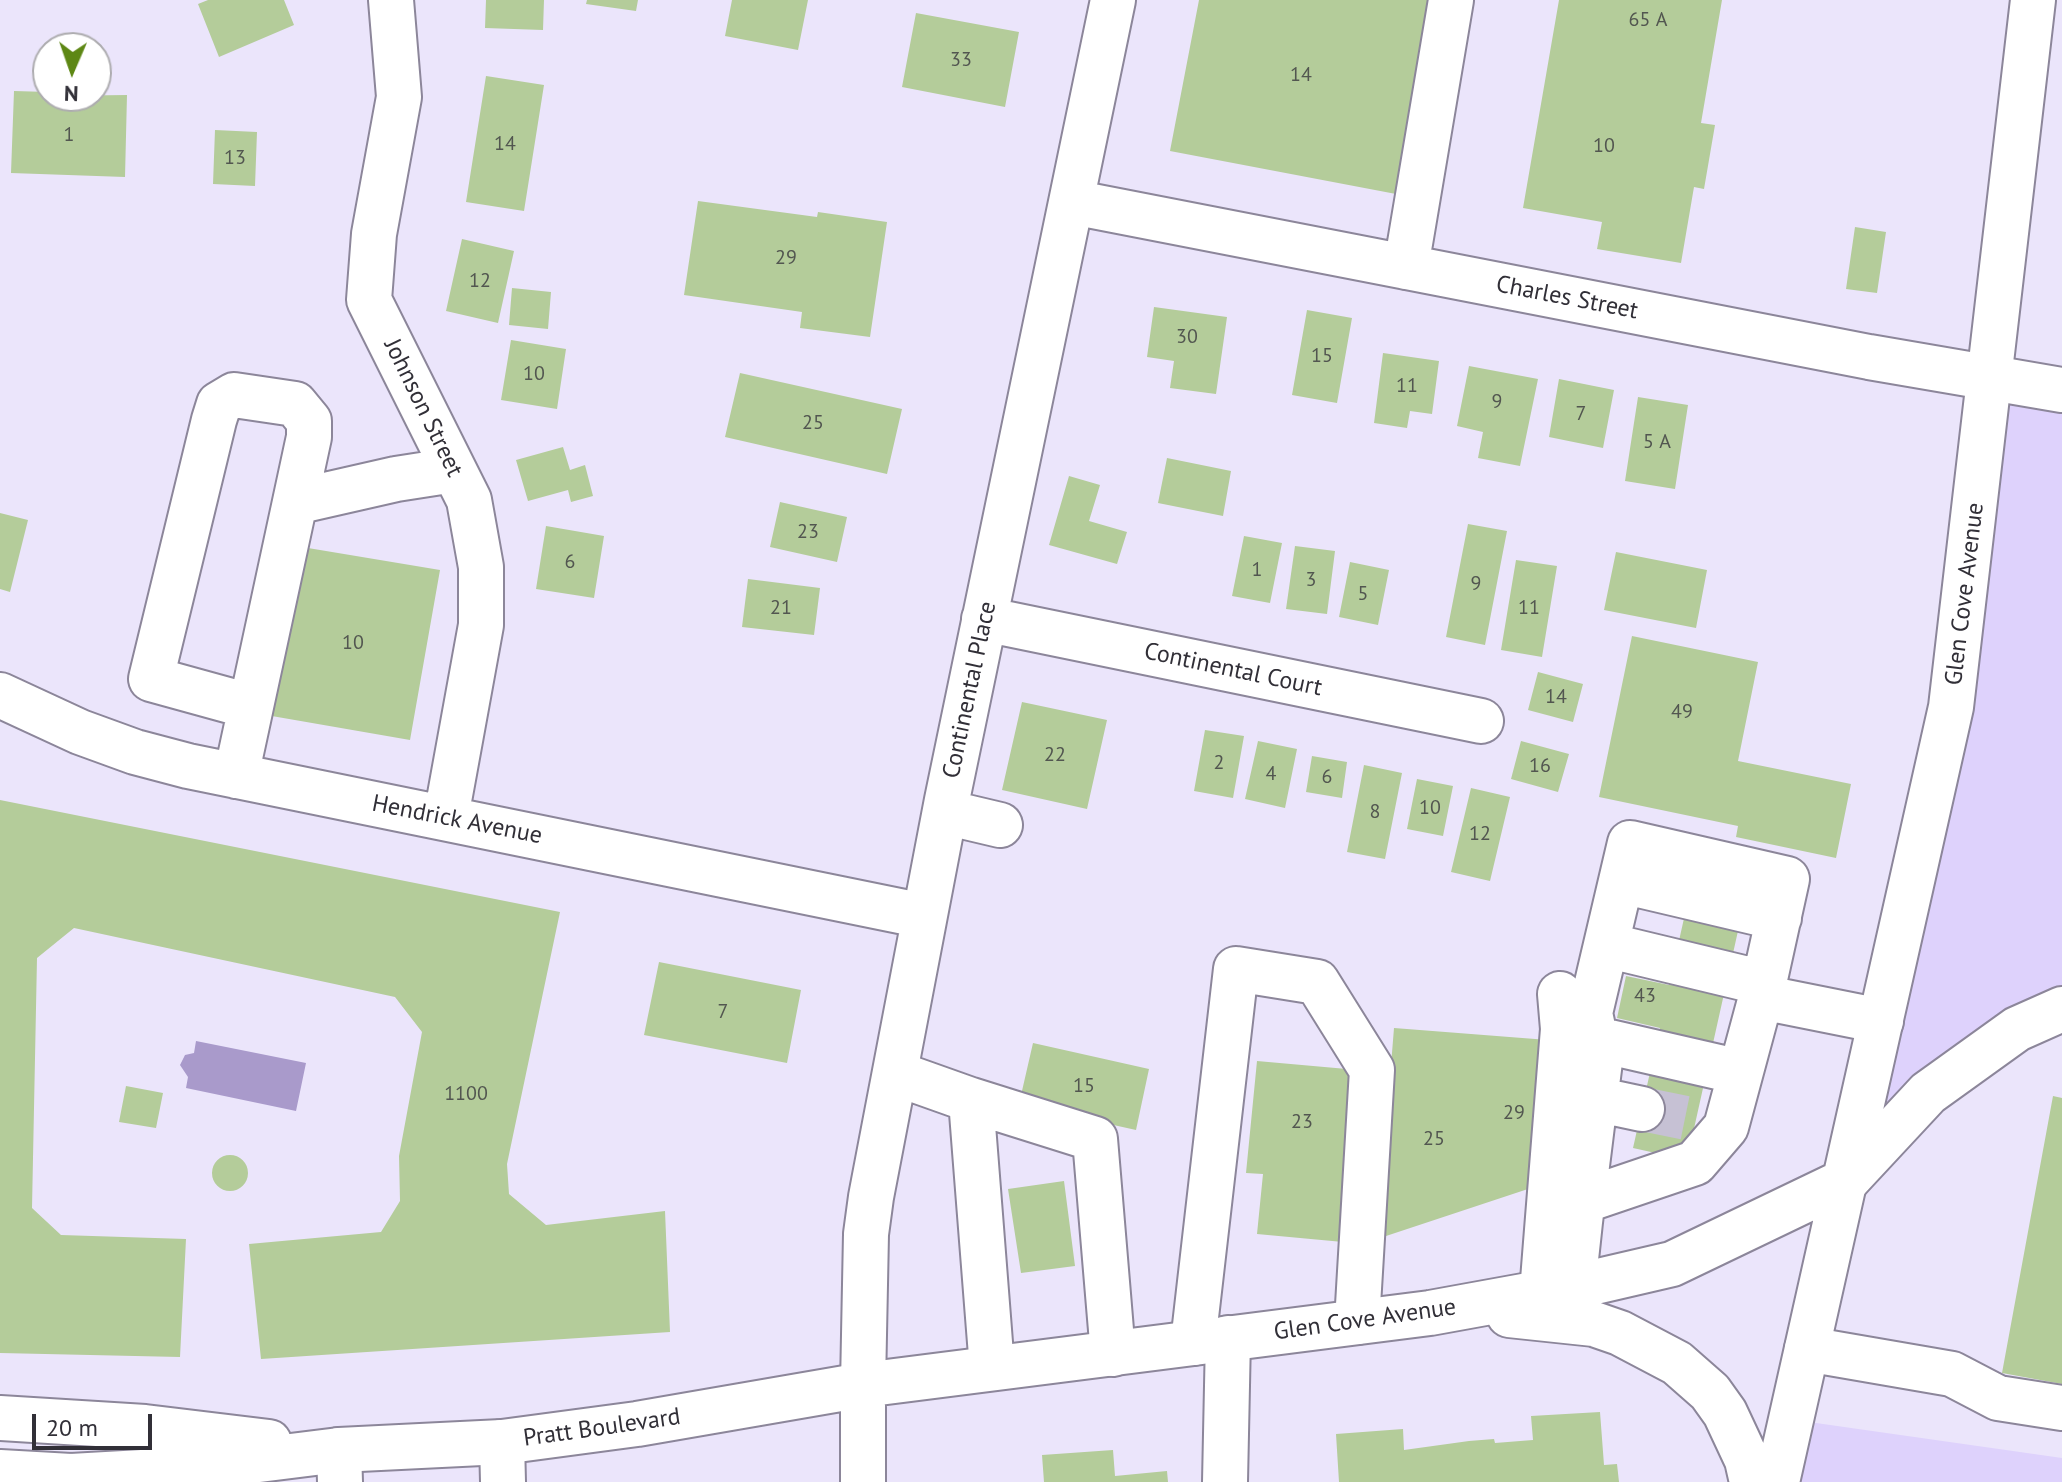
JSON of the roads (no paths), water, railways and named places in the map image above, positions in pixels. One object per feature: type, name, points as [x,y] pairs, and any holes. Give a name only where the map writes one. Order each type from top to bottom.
[{"type":"street","name":"Johnson Street","points":[[391,0],[399,97],[374,234],[369,300],[469,500],[481,567],[481,625],[446,817]]},
{"type":"street","name":"Continental Place","points":[[863,1482],[866,1234],[924,916],[1113,0]]},
{"type":"street","points":[[1406,267],[1451,0]]},
{"type":"street","name":"Glen Cove Avenue","points":[[1777,1482],[1951,707],[1992,378],[2033,0]]},
{"type":"street","name":"Charles Street","points":[[1072,202],[2062,390]]},
{"type":"street","points":[[236,776],[309,437],[309,421],[295,404],[234,395],[219,404],[151,679],[249,706]]},
{"type":"street","points":[[295,502],[396,479],[454,470]]},
{"type":"street","name":"Continental Court","points":[[984,619],[1481,721]]},
{"type":"street","name":"Hendrick Avenue","points":[[0,695],[135,752],[236,776],[924,916]]},
{"type":"street","points":[[945,812],[1000,825]]},
{"type":"street","points":[[1558,1290],[1583,1201],[1600,1061],[1590,1013],[1622,881],[1779,918],[1740,1072],[1711,1123],[1695,1163],[1583,1201]]},
{"type":"street","points":[[1606,945],[1881,1021]]},
{"type":"street","points":[[1225,1482],[1210,1341],[1236,969],[1317,982],[1372,1070],[1357,1322]]},
{"type":"street","points":[[1558,1290],[1563,1029],[1560,994]]},
{"type":"street","points":[[1847,1180],[1928,1093],[2017,1029],[2062,1009]]},
{"type":"street","points":[[1596,1039],[1740,1072]]},
{"type":"street","points":[[895,1073],[1095,1139],[1113,1354]]},
{"type":"street","points":[[1595,1099],[1642,1109]]},
{"type":"street","points":[[971,1100],[992,1368]]},
{"type":"street","name":"Glen Cove Avenue","points":[[863,1385],[1430,1313],[1558,1290],[1672,1264],[1847,1180]]},
{"type":"street","points":[[1430,1313],[1568,1319],[1620,1333],[1677,1363],[1710,1392],[1725,1413],[1747,1460],[1752,1482]]},
{"type":"street","points":[[1807,1349],[1952,1374],[1998,1398],[2062,1408]]},
{"type":"street","name":"Pratt Boulevard","points":[[0,1472],[71,1476],[178,1470],[503,1462],[637,1424],[863,1385]]},
{"type":"street","name":"Pratt Boulevard","points":[[0,1418],[145,1427],[339,1466]]},
{"type":"tunnel","points":[[1642,1109],[1696,1120]]}]
